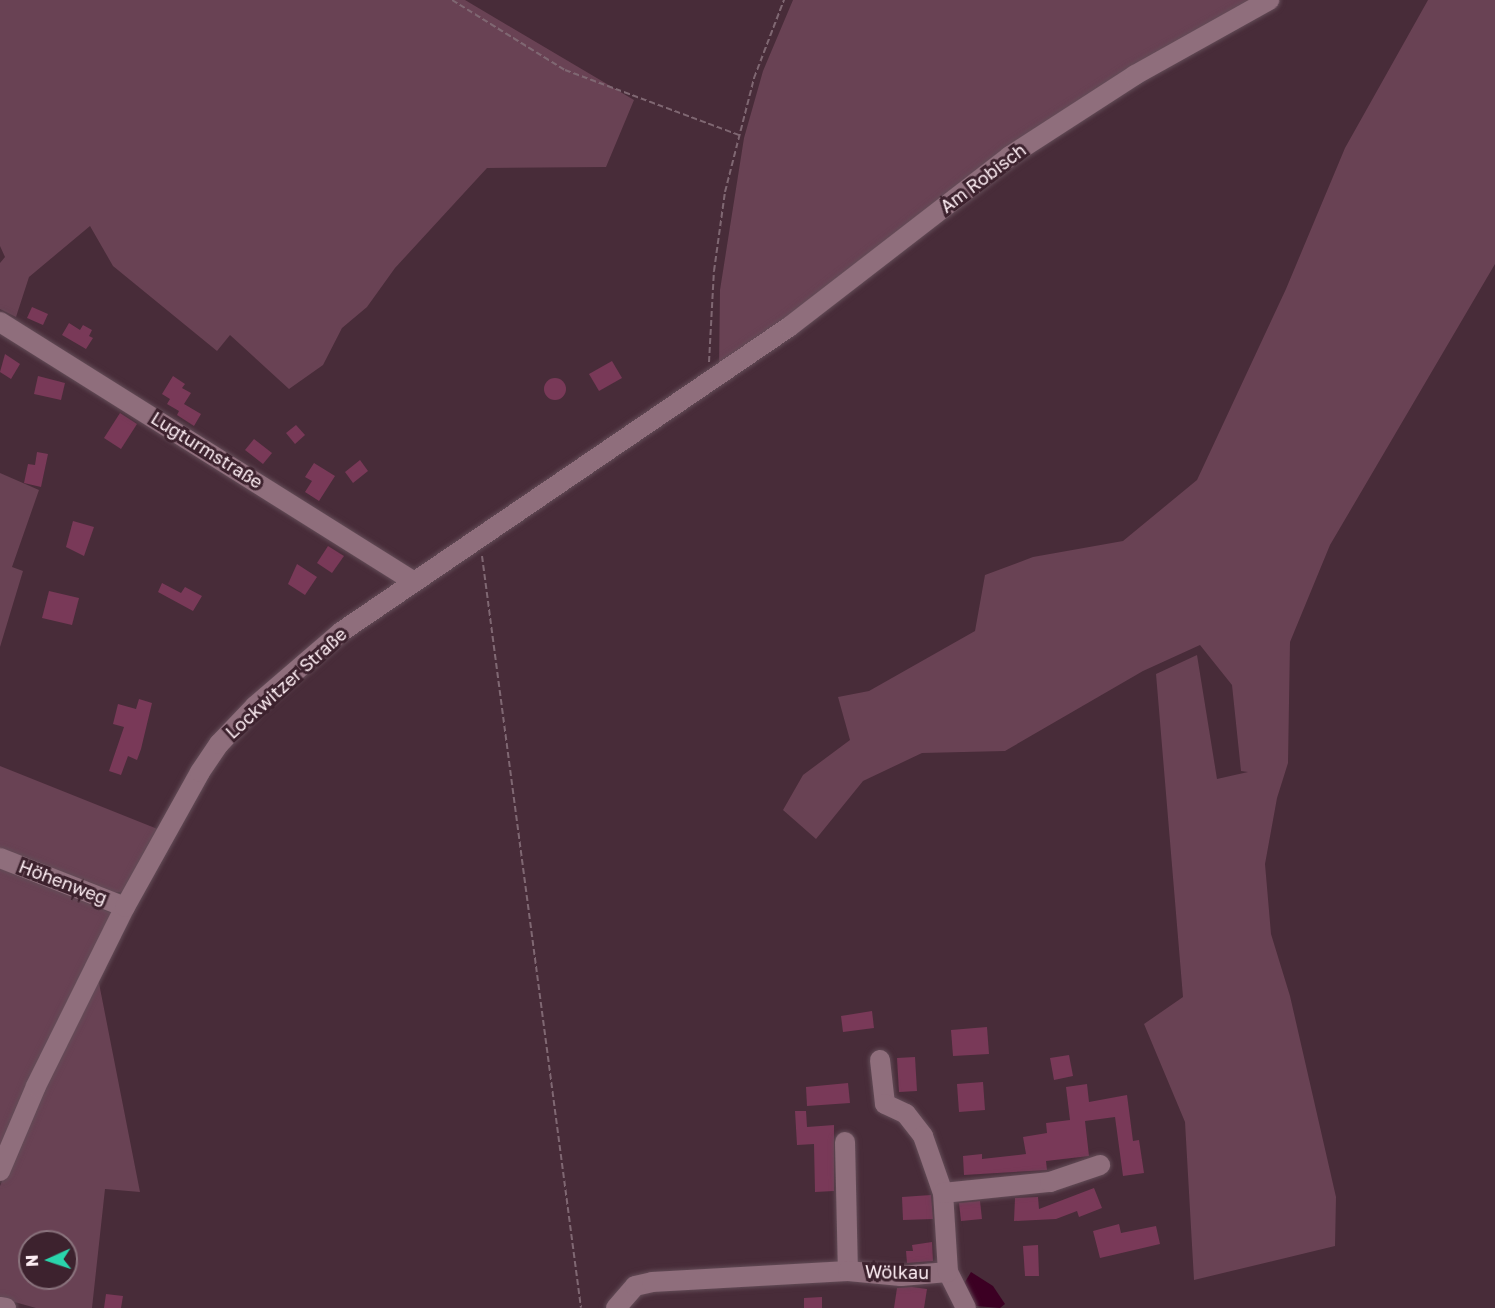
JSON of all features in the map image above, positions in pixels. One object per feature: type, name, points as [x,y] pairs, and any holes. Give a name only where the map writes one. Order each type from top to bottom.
[{"type":"street","name":"Am Robisch","points":[[691,393],[789,327],[1010,156],[1135,75],[1269,0]]},
{"type":"street","name":"Lugturmstraße","points":[[0,322],[413,580]]},
{"type":"street","name":"Lockwitzer Straße","points":[[0,1171],[36,1086],[125,907],[200,772],[230,732],[341,632],[413,580],[476,540],[691,393]]},
{"type":"street","name":"Höhenweg","points":[[0,858],[125,907]]},
{"type":"street","name":"Wölkau","points":[[616,1308],[635,1286],[652,1282],[848,1270],[902,1276],[948,1272],[943,1193],[923,1136],[906,1114],[885,1104],[880,1060]]},
{"type":"street","points":[[845,1142],[848,1270]]},
{"type":"street","points":[[943,1193],[1050,1182],[1100,1165]]},
{"type":"street","points":[[948,1272],[966,1308]]},
{"type":"street","points":[[0,1307],[6,1308]]},
{"type":"path","points":[[452,0],[565,70],[739,135]]},
{"type":"path","points":[[711,378],[714,271],[725,192],[754,78],[784,0]]},
{"type":"path","points":[[476,540],[484,563],[581,1308]]},
{"type":"shaded area","points":[[0,0],[465,0],[634,100],[606,167],[487,168],[395,268],[367,307],[342,328],[323,365],[289,389],[230,335],[217,351],[113,266],[90,226],[29,277],[16,317],[0,309],[0,263],[5,257],[0,246]]},
{"type":"shaded area","points":[[793,0],[1263,0],[1050,124],[719,368],[720,290],[744,138],[763,71]]},
{"type":"shaded area","points":[[1428,0],[1495,0],[1495,264],[1330,545],[1290,642],[1288,763],[1277,798],[1265,864],[1271,934],[1290,996],[1336,1197],[1335,1246],[1194,1280],[1185,1122],[1144,1024],[1183,997],[1156,674],[1197,655],[1217,779],[1248,772],[1241,771],[1232,685],[1200,645],[1143,671],[1005,751],[922,753],[863,781],[816,839],[783,810],[803,775],[850,740],[838,697],[869,691],[975,631],[985,575],[1033,557],[1123,541],[1197,480],[1286,289],[1345,148]]},
{"type":"shaded area","points":[[0,473],[39,490],[12,567],[23,571],[0,647]]},
{"type":"shaded area","points":[[0,766],[160,830],[127,891],[104,894],[0,856]]},
{"type":"shaded area","points":[[0,867],[111,913],[2,1145],[0,1144]]},
{"type":"shaded area","points":[[98,978],[140,1192],[105,1189],[92,1308],[36,1308],[0,1298],[0,1186],[41,1087]]},
{"type":"shaded area","points":[[971,1272],[993,1286],[1005,1304],[1000,1308],[976,1306],[962,1287]]},
{"type":"building","points":[[32,307],[48,314],[43,325],[27,318]]},
{"type":"building","points":[[69,323],[80,330],[83,325],[92,330],[89,336],[93,338],[86,349],[62,335]]},
{"type":"building","points":[[5,354],[20,364],[11,379],[0,372]]},
{"type":"building","points":[[612,361],[622,378],[599,391],[589,374]]},
{"type":"building","points":[[38,376],[65,383],[61,400],[34,394]]},
{"type":"building","points":[[173,376],[185,384],[182,388],[191,393],[184,404],[201,414],[194,426],[177,415],[179,411],[167,404],[170,399],[162,394]]},
{"type":"building","points":[[555,378],[563,381],[566,389],[563,397],[555,400],[547,397],[544,389],[547,381]]},
{"type":"building","points":[[120,413],[137,424],[121,449],[104,438]]},
{"type":"building","points":[[296,425],[305,435],[295,444],[286,433]]},
{"type":"building","points":[[254,439],[272,453],[263,464],[245,450]]},
{"type":"building","points":[[37,452],[48,454],[41,487],[24,483],[28,464],[35,465]]},
{"type":"building","points":[[360,460],[368,471],[353,483],[345,472]]},
{"type":"building","points":[[314,463],[335,476],[319,501],[305,492],[312,481],[305,477]]},
{"type":"building","points":[[73,521],[94,527],[84,556],[66,547]]},
{"type":"building","points":[[328,546],[344,556],[332,573],[317,563]]},
{"type":"building","points":[[297,564],[317,577],[305,595],[288,584]]},
{"type":"building","points":[[162,583],[181,593],[185,587],[202,596],[193,611],[158,592]]},
{"type":"building","points":[[49,591],[79,598],[72,625],[42,618]]},
{"type":"building","points":[[139,699],[152,703],[137,760],[128,756],[121,775],[109,771],[124,727],[113,724],[118,704],[136,709]]},
{"type":"building","points":[[872,1011],[874,1028],[843,1032],[841,1016]]},
{"type":"building","points":[[987,1027],[989,1054],[953,1056],[951,1030]]},
{"type":"building","points":[[1069,1055],[1073,1076],[1054,1080],[1050,1058]]},
{"type":"building","points":[[915,1057],[917,1091],[899,1092],[897,1058]]},
{"type":"building","points":[[983,1082],[985,1110],[959,1112],[957,1084]]},
{"type":"building","points":[[848,1083],[850,1103],[807,1106],[806,1087]]},
{"type":"building","points":[[1087,1084],[1089,1102],[1127,1095],[1133,1141],[1139,1140],[1144,1173],[1123,1176],[1115,1117],[1085,1121],[1089,1156],[1046,1161],[1047,1170],[964,1175],[963,1156],[982,1154],[982,1159],[1026,1154],[1023,1137],[1047,1133],[1046,1123],[1070,1120],[1066,1087]]},
{"type":"building","points":[[795,1111],[806,1111],[807,1127],[834,1125],[834,1191],[815,1192],[814,1144],[797,1145]]},
{"type":"building","points":[[1094,1188],[1102,1208],[1079,1217],[1077,1211],[1056,1219],[1014,1221],[1015,1198],[1038,1197],[1039,1209]]},
{"type":"building","points":[[931,1195],[933,1219],[903,1220],[902,1197]]},
{"type":"building","points":[[980,1201],[982,1219],[961,1221],[959,1203]]},
{"type":"building","points":[[1119,1224],[1121,1233],[1156,1226],[1160,1244],[1100,1258],[1093,1231]]},
{"type":"building","points":[[932,1242],[933,1261],[907,1263],[906,1251],[913,1251],[912,1245]]},
{"type":"building","points":[[1038,1245],[1039,1276],[1025,1276],[1023,1246]]},
{"type":"building","points":[[897,1288],[927,1289],[924,1308],[894,1308]]},
{"type":"building","points":[[106,1294],[123,1296],[121,1308],[104,1308]]},
{"type":"building","points":[[822,1297],[822,1308],[804,1308],[804,1298]]}]
